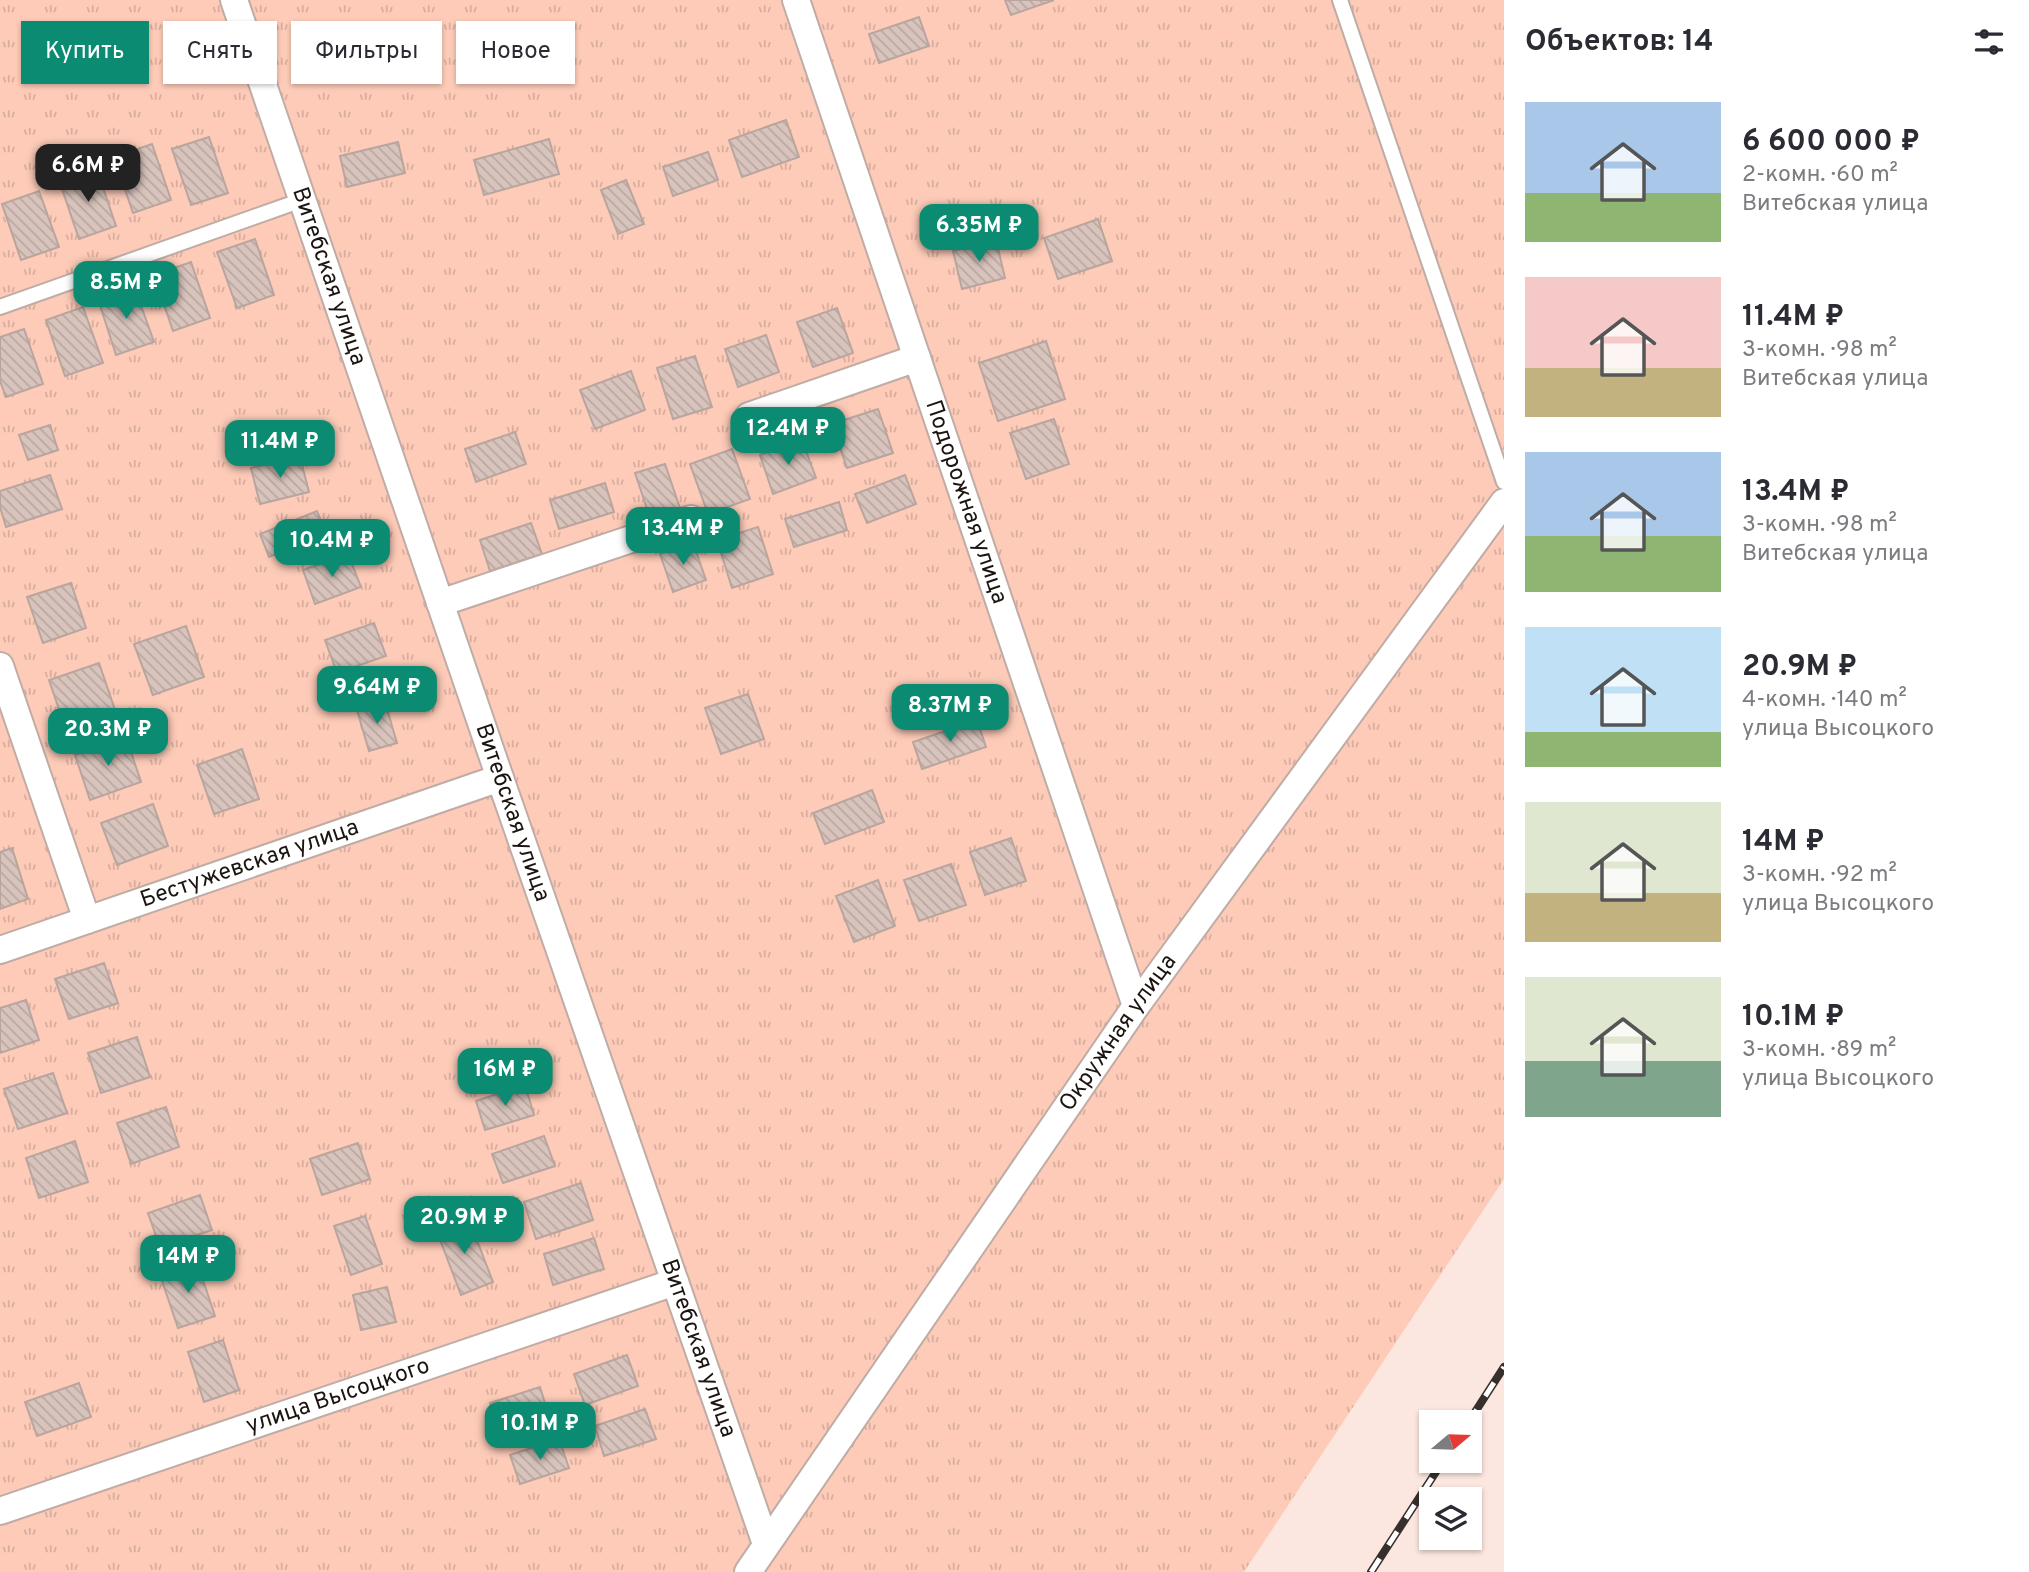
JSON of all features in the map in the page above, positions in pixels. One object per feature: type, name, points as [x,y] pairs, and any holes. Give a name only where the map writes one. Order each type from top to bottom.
[{"type":"street","name":"Витебская улица","points":[[234,0],[766,1544]]},
{"type":"street","name":"Подорожная улица","points":[[796,0],[1136,1006]]},
{"type":"street","points":[[749,416],[917,358]]},
{"type":"street","name":"Окружная улица","points":[[748,1572],[1136,1006],[1504,502]]},
{"type":"street","points":[[440,603],[691,519]]},
{"type":"street","points":[[0,666],[88,920]]},
{"type":"street","name":"Бестужевская улица","points":[[0,950],[500,778]]},
{"type":"street","name":"улица Высоцкого","points":[[0,1511],[675,1282]]},
{"type":"lane","points":[[1340,0],[1504,482]]},
{"type":"lane","points":[[0,307],[302,200]]},
{"type":"green space","points":[[0,0],[1504,0],[1504,1179],[1244,1572],[0,1572]]},
{"type":"building","points":[[1005,0],[1054,0],[1011,15]]},
{"type":"building","points":[[919,17],[929,46],[879,63],[869,34]]},
{"type":"building","points":[[786,120],[799,157],[742,177],[729,140]]},
{"type":"building","points":[[209,137],[228,193],[191,205],[172,149]]},
{"type":"building","points":[[549,139],[559,174],[484,195],[474,160]]},
{"type":"building","points":[[398,142],[405,173],[347,187],[340,156]]},
{"type":"building","points":[[152,144],[171,200],[133,213],[114,157]]},
{"type":"building","points":[[708,152],[718,180],[673,196],[663,167]]},
{"type":"building","points":[[97,170],[116,226],[79,239],[60,183]]},
{"type":"building","points":[[626,180],[644,224],[618,234],[601,190]]},
{"type":"building","points":[[39,191],[59,247],[21,260],[2,204]]},
{"type":"building","points":[[1098,219],[1112,261],[1058,279],[1044,238]]},
{"type":"building","points":[[255,239],[274,295],[237,308],[217,252]]},
{"type":"building","points":[[996,240],[1005,278],[962,289],[953,251]]},
{"type":"building","points":[[191,262],[210,318],[173,331],[154,275]]},
{"type":"building","points":[[134,286],[154,342],[116,355],[98,299]]},
{"type":"building","points":[[83,307],[103,363],[65,376],[46,320]]},
{"type":"building","points":[[837,308],[853,353],[813,367],[797,322]]},
{"type":"building","points":[[24,329],[43,384],[6,397],[0,381],[0,337]]},
{"type":"building","points":[[766,335],[779,372],[738,387],[725,349]]},
{"type":"building","points":[[1046,341],[1065,399],[998,421],[979,363]]},
{"type":"building","points":[[695,356],[712,407],[673,419],[657,368]]},
{"type":"building","points":[[631,371],[645,410],[595,429],[580,390]]},
{"type":"building","points":[[878,409],[893,453],[847,468],[832,424]]},
{"type":"building","points":[[1054,419],[1069,464],[1026,479],[1010,433]]},
{"type":"building","points":[[50,425],[58,450],[28,460],[19,435]]},
{"type":"building","points":[[515,432],[526,464],[476,482],[465,449]]},
{"type":"building","points":[[802,440],[816,478],[773,494],[760,455]]},
{"type":"building","points":[[732,449],[750,499],[708,514],[690,464]]},
{"type":"building","points":[[300,457],[309,492],[260,504],[251,468]]},
{"type":"building","points":[[665,464],[682,514],[652,524],[635,473]]},
{"type":"building","points":[[50,475],[62,509],[6,527],[0,507],[0,491]]},
{"type":"building","points":[[905,475],[916,504],[867,523],[855,494]]},
{"type":"building","points":[[605,483],[614,512],[559,529],[550,500]]},
{"type":"building","points":[[839,502],[847,530],[794,547],[785,519]]},
{"type":"building","points":[[317,511],[326,534],[269,557],[260,534]]},
{"type":"building","points":[[531,523],[542,554],[490,571],[480,540]]},
{"type":"building","points":[[758,527],[773,574],[732,588],[717,540]]},
{"type":"building","points":[[693,543],[706,580],[673,592],[660,554]]},
{"type":"building","points":[[348,554],[361,587],[315,604],[303,570]]},
{"type":"building","points":[[71,583],[86,628],[43,643],[27,597]]},
{"type":"building","points":[[374,623],[386,656],[337,673],[325,640]]},
{"type":"building","points":[[186,626],[204,677],[153,695],[134,644]]},
{"type":"building","points":[[99,663],[115,710],[65,727],[49,680]]},
{"type":"building","points":[[748,694],[764,739],[721,754],[705,708]]},
{"type":"building","points":[[385,702],[397,743],[369,751],[357,710]]},
{"type":"building","points":[[977,720],[986,747],[922,769],[913,742]]},
{"type":"building","points":[[126,737],[141,782],[90,800],[75,755]]},
{"type":"building","points":[[242,749],[259,799],[214,814],[197,765]]},
{"type":"building","points":[[872,790],[884,822],[825,844],[813,813]]},
{"type":"building","points":[[153,804],[168,846],[117,865],[101,823]]},
{"type":"building","points":[[1011,838],[1026,881],[985,895],[970,852]]},
{"type":"building","points":[[12,848],[28,899],[0,909],[0,852]]},
{"type":"building","points":[[951,864],[966,905],[919,921],[904,880]]},
{"type":"building","points":[[878,880],[895,926],[854,942],[836,896]]},
{"type":"building","points":[[104,963],[118,1003],[69,1019],[55,979]]},
{"type":"building","points":[[26,1000],[39,1040],[0,1053],[0,1008]]},
{"type":"building","points":[[137,1037],[150,1077],[101,1093],[88,1053]]},
{"type":"building","points":[[53,1073],[67,1113],[18,1129],[4,1089]]},
{"type":"building","points":[[525,1085],[534,1115],[485,1130],[476,1101]]},
{"type":"building","points":[[166,1107],[179,1147],[131,1164],[117,1123]]},
{"type":"building","points":[[544,1136],[555,1166],[503,1183],[492,1154]]},
{"type":"building","points":[[75,1141],[88,1182],[39,1198],[26,1158]]},
{"type":"building","points":[[358,1143],[370,1179],[322,1195],[310,1159]]},
{"type":"building","points":[[581,1183],[593,1220],[536,1239],[524,1202]]},
{"type":"building","points":[[200,1195],[212,1230],[160,1247],[148,1213]]},
{"type":"building","points":[[365,1216],[382,1264],[351,1275],[334,1226]]},
{"type":"building","points":[[468,1217],[493,1282],[461,1295],[436,1229]]},
{"type":"building","points":[[594,1238],[604,1269],[553,1285],[544,1254]]},
{"type":"building","points":[[197,1262],[215,1316],[178,1328],[160,1275]]},
{"type":"building","points":[[387,1287],[396,1322],[361,1330],[353,1295]]},
{"type":"building","points":[[223,1340],[239,1390],[204,1402],[188,1352]]},
{"type":"building","points":[[627,1355],[638,1386],[585,1405],[574,1374]]},
{"type":"building","points":[[79,1383],[91,1417],[37,1436],[25,1402]]},
{"type":"building","points":[[540,1387],[549,1416],[500,1432],[490,1403]]},
{"type":"building","points":[[645,1409],[656,1439],[604,1456],[595,1426]]},
{"type":"building","points":[[559,1439],[569,1468],[520,1484],[510,1455]]},
{"type":"railway","points":[[1476,1410],[1504,1367]]},
{"type":"railway","points":[[1371,1572],[1435,1474]]}]
